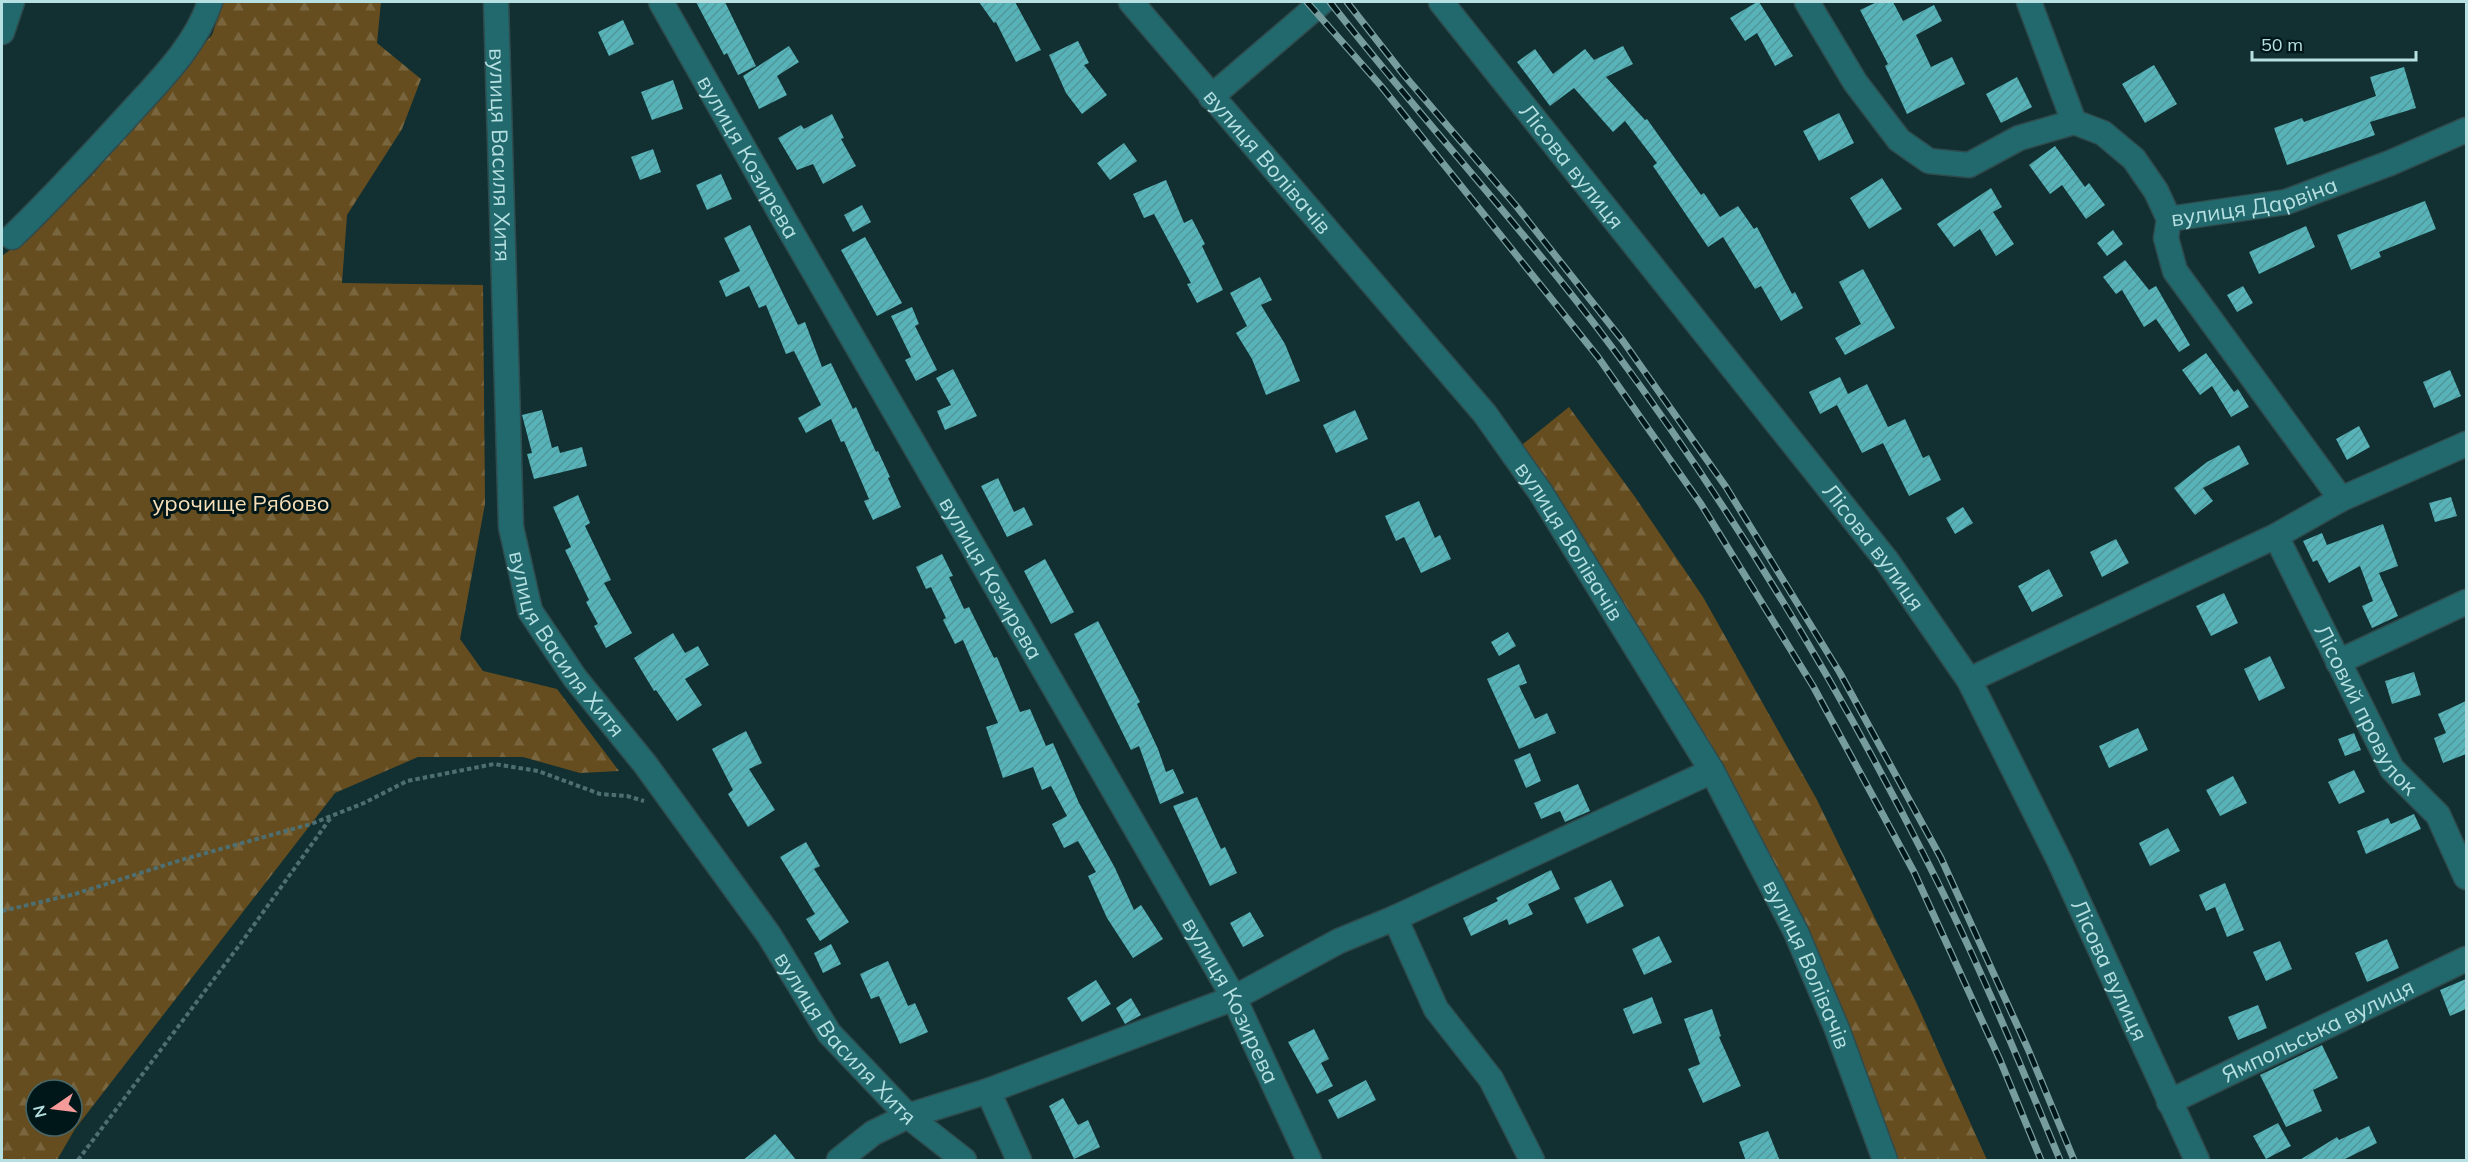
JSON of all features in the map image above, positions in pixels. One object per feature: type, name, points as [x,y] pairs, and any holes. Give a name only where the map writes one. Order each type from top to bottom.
[{"type":"street","points":[[2,32],[12,2]]},
{"type":"street","points":[[12,237],[51,200],[175,63],[203,22],[210,2]]},
{"type":"street","name":"вулиця Василя Хитя","points":[[496,2],[496,74],[511,527],[530,611],[575,678],[645,764],[770,935],[829,1034],[908,1116],[964,1161]]},
{"type":"street","name":"вулиця Козирева","points":[[661,2],[782,216],[1234,998],[1309,1161]]},
{"type":"street","name":"вулиця Волівачів","points":[[1131,2],[1485,414],[1541,493],[1712,771],[1796,933],[1837,1029],[1885,1161]]},
{"type":"street","points":[[1211,97],[1322,2]]},
{"type":"street","name":"Лісова вулиця","points":[[1441,2],[1887,561],[1969,680],[2060,862],[2196,1161]]},
{"type":"street","points":[[1807,2],[1856,82],[1899,140],[1929,161],[1969,165],[2019,138],[2074,122],[2029,2]]},
{"type":"street","name":"вулиця Дарвіна","points":[[2074,122],[2103,133],[2134,159],[2156,191],[2169,219],[2286,202],[2390,163],[2466,130]]},
{"type":"street","points":[[2169,219],[2166,238],[2175,271],[2341,499]]},
{"type":"street","points":[[1969,680],[2276,536],[2341,499],[2466,444]]},
{"type":"street","name":"Лісовий провулок","points":[[2276,536],[2392,769],[2438,815],[2466,877]]},
{"type":"street","points":[[2338,662],[2466,602]]},
{"type":"street","points":[[839,1161],[873,1133],[908,1116],[988,1090],[1234,998],[1339,941],[1395,918],[1712,771]]},
{"type":"street","points":[[1395,918],[1436,1009],[1491,1079],[1532,1161]]},
{"type":"street","name":"Ямпольська вулиця","points":[[2169,1102],[2466,959]]},
{"type":"street","points":[[988,1090],[1019,1161]]},
{"type":"path","points":[[2,910],[75,894],[181,860],[311,824],[364,803],[407,781],[494,764],[538,771],[600,794],[627,796],[679,811]]},
{"type":"path","points":[[78,1161],[241,943],[332,816]]},
{"type":"green space","name":"урочище Рябово","points":[[223,2],[381,2],[377,43],[421,79],[402,129],[347,215],[342,283],[483,285],[485,504],[460,639],[483,671],[557,689],[619,771],[580,773],[523,757],[418,757],[335,793],[84,1117],[84,1078],[24,1078],[24,1138],[70,1138],[57,1160],[2,1160],[2,256],[42,226],[94,173],[147,108],[212,35]]},
{"type":"green space","points":[[1569,407],[1635,497],[1703,597],[1816,798],[1916,1002],[1987,1160],[1892,1160],[1817,965],[1518,448]]},
{"type":"building","points":[[696,2],[725,2],[756,66],[738,75],[727,53],[724,55]]},
{"type":"building","points":[[979,2],[1015,2],[1041,50],[1016,62],[996,22],[994,23]]},
{"type":"building","points":[[1757,2],[1793,56],[1775,66],[1757,33],[1745,41],[1730,18]]},
{"type":"building","points":[[1877,2],[1893,2],[1903,21],[1934,5],[1942,21],[1916,35],[1931,67],[1952,57],[1965,84],[1907,114],[1885,66],[1888,64],[1860,10]]},
{"type":"building","points":[[623,20],[634,44],[609,56],[598,32]]},
{"type":"building","points":[[1078,41],[1089,63],[1084,65],[1107,95],[1082,114],[1066,93],[1049,55]]},
{"type":"building","points":[[789,46],[799,62],[777,76],[787,95],[759,109],[743,76]]},
{"type":"building","points":[[1623,46],[1633,64],[1606,77],[1645,120],[1647,119],[1701,195],[1704,193],[1720,217],[1738,206],[1754,229],[1757,227],[1792,294],[1795,292],[1803,308],[1781,321],[1761,286],[1755,289],[1723,237],[1708,247],[1653,166],[1657,163],[1625,121],[1613,132],[1574,88],[1550,106],[1517,62],[1535,49],[1553,74],[1585,49],[1594,60]]},
{"type":"building","points":[[2154,65],[2177,104],[2145,123],[2122,84]]},
{"type":"building","points":[[2404,67],[2416,108],[2370,122],[2375,135],[2287,165],[2274,128],[2302,118],[2304,122],[2376,96],[2370,77]]},
{"type":"building","points":[[2017,77],[2032,107],[2001,123],[1986,94]]},
{"type":"building","points":[[673,80],[683,109],[652,120],[641,92]]},
{"type":"building","points":[[1839,113],[1854,143],[1819,161],[1803,131]]},
{"type":"building","points":[[832,114],[844,138],[841,139],[856,166],[823,184],[813,164],[797,170],[778,138],[801,125],[804,129]]},
{"type":"building","points":[[1124,143],[1137,161],[1110,180],[1097,163]]},
{"type":"building","points":[[2055,146],[2085,187],[2089,183],[2105,205],[2086,219],[2062,185],[2050,194],[2029,165]]},
{"type":"building","points":[[653,149],[661,172],[640,180],[631,157]]},
{"type":"building","points":[[721,174],[732,199],[707,210],[696,185]]},
{"type":"building","points":[[1882,178],[1902,209],[1869,229],[1850,198]]},
{"type":"building","points":[[1166,180],[1184,223],[1192,219],[1205,244],[1202,246],[1223,290],[1197,303],[1187,284],[1191,283],[1154,214],[1144,218],[1133,194]]},
{"type":"building","points":[[1991,188],[2002,207],[1993,212],[2014,244],[1996,256],[1980,229],[1954,247],[1937,224]]},
{"type":"building","points":[[2425,201],[2436,229],[2379,252],[2381,257],[2351,270],[2337,235]]},
{"type":"building","points":[[862,205],[871,222],[853,232],[844,215]]},
{"type":"building","points":[[750,225],[798,325],[805,322],[822,367],[831,363],[853,409],[856,407],[890,477],[888,478],[901,507],[873,520],[864,501],[869,499],[844,441],[841,442],[831,419],[806,433],[798,418],[821,405],[794,351],[786,354],[766,305],[759,308],[749,286],[726,297],[719,281],[740,271],[724,238]]},
{"type":"building","points":[[2306,226],[2315,247],[2259,274],[2249,252]]},
{"type":"building","points":[[2113,230],[2123,244],[2107,256],[2097,243]]},
{"type":"building","points":[[865,237],[902,303],[877,316],[841,250]]},
{"type":"building","points":[[2125,260],[2149,290],[2156,286],[2190,345],[2179,352],[2156,319],[2144,327],[2122,290],[2116,294],[2103,277]]},
{"type":"building","points":[[1863,269],[1895,328],[1845,355],[1835,338],[1861,324],[1839,282]]},
{"type":"building","points":[[1260,277],[1272,300],[1261,305],[1285,344],[1300,381],[1266,395],[1252,359],[1236,333],[1247,326],[1230,293]]},
{"type":"building","points":[[2243,286],[2253,303],[2237,312],[2227,295]]},
{"type":"building","points":[[912,307],[919,324],[915,326],[937,370],[916,381],[905,360],[911,357],[891,316]]},
{"type":"building","points":[[2206,353],[2234,392],[2238,389],[2249,407],[2231,417],[2212,386],[2200,395],[2182,370]]},
{"type":"building","points":[[953,369],[977,416],[945,430],[937,411],[951,405],[936,378]]},
{"type":"building","points":[[2450,370],[2461,396],[2434,408],[2423,382]]},
{"type":"building","points":[[1840,377],[1848,394],[1867,384],[1888,427],[1905,419],[1923,458],[1929,455],[1941,480],[1909,496],[1883,443],[1862,453],[1837,405],[1820,414],[1809,392]]},
{"type":"building","points":[[542,410],[552,448],[558,446],[560,453],[582,447],[587,466],[534,479],[527,454],[532,453],[522,415]]},
{"type":"building","points":[[1355,410],[1368,439],[1336,453],[1323,425]]},
{"type":"building","points":[[2359,426],[2370,447],[2347,460],[2336,439]]},
{"type":"building","points":[[2239,445],[2249,464],[2203,488],[2213,501],[2195,515],[2174,488],[2207,462]]},
{"type":"building","points":[[998,478],[1014,512],[1024,507],[1033,525],[1007,537],[981,486]]},
{"type":"building","points":[[578,495],[590,523],[585,526],[611,580],[604,583],[632,633],[606,648],[594,626],[598,624],[586,602],[589,600],[565,550],[571,547],[553,507]]},
{"type":"building","points":[[2451,497],[2457,516],[2435,522],[2429,503]]},
{"type":"building","points":[[1419,501],[1435,538],[1440,535],[1451,559],[1421,573],[1404,537],[1396,541],[1385,516]]},
{"type":"building","points":[[1963,507],[1973,523],[1955,534],[1946,518]]},
{"type":"building","points":[[2383,524],[2398,566],[2379,573],[2398,616],[2372,628],[2362,606],[2373,601],[2360,566],[2329,583],[2317,560],[2313,562],[2303,541],[2322,533],[2327,545]]},
{"type":"building","points":[[2116,539],[2129,563],[2102,577],[2090,552]]},
{"type":"building","points":[[942,554],[953,576],[949,577],[964,609],[969,607],[994,658],[997,657],[1020,712],[1030,709],[1046,746],[1053,743],[1079,803],[1115,868],[1134,910],[1141,905],[1163,939],[1133,958],[1107,918],[1088,876],[1096,872],[1078,841],[1064,848],[1052,824],[1067,816],[1051,786],[1042,790],[1033,767],[1003,778],[986,727],[998,723],[963,640],[955,644],[931,587],[926,589],[916,567]]},
{"type":"building","points":[[1045,559],[1074,612],[1051,624],[1024,571]]},
{"type":"building","points":[[2049,569],[2063,596],[2032,612],[2018,586]]},
{"type":"building","points":[[2224,593],[2238,623],[2211,636],[2196,606]]},
{"type":"building","points":[[1098,621],[1140,702],[1137,704],[1166,772],[1173,769],[1184,793],[1160,804],[1139,746],[1131,750],[1074,634]]},
{"type":"building","points":[[1508,632],[1516,646],[1499,656],[1491,642]]},
{"type":"building","points":[[673,633],[685,653],[698,646],[709,665],[685,679],[702,705],[677,721],[656,690],[654,691],[634,658]]},
{"type":"building","points":[[2270,656],[2285,688],[2259,701],[2244,669]]},
{"type":"building","points":[[1519,664],[1527,683],[1519,686],[1535,719],[1547,713],[1556,733],[1519,749],[1487,679]]},
{"type":"building","points":[[2414,672],[2421,695],[2392,704],[2385,681]]},
{"type":"building","points":[[2466,701],[2466,754],[2443,763],[2434,738],[2446,733],[2438,714]]},
{"type":"building","points":[[2138,728],[2148,750],[2109,768],[2099,746]]},
{"type":"building","points":[[746,731],[762,763],[749,769],[775,810],[748,827],[728,794],[733,790],[712,749]]},
{"type":"building","points":[[2354,733],[2361,750],[2345,756],[2338,739]]},
{"type":"building","points":[[1530,753],[1541,781],[1526,788],[1514,760]]},
{"type":"building","points":[[2354,770],[2365,792],[2339,804],[2328,782]]},
{"type":"building","points":[[2233,776],[2247,803],[2220,816],[2206,790]]},
{"type":"building","points":[[1578,784],[1590,811],[1565,822],[1560,811],[1541,819],[1534,803]]},
{"type":"building","points":[[1197,797],[1221,849],[1225,847],[1237,873],[1210,886],[1173,806]]},
{"type":"building","points":[[2414,814],[2421,829],[2366,854],[2357,831],[2388,818],[2391,824]]},
{"type":"building","points":[[2168,828],[2180,851],[2150,866],[2139,843]]},
{"type":"building","points":[[806,842],[820,866],[814,869],[849,922],[820,941],[806,919],[815,914],[780,857]]},
{"type":"building","points":[[1551,870],[1560,889],[1528,904],[1533,914],[1509,925],[1507,919],[1471,936],[1463,918],[1498,901],[1496,898]]},
{"type":"building","points":[[1611,880],[1624,906],[1587,924],[1574,898]]},
{"type":"building","points":[[2225,883],[2244,930],[2227,937],[2215,907],[2206,911],[2199,895]]},
{"type":"building","points":[[1250,912],[1264,936],[1243,947],[1230,923]]},
{"type":"building","points":[[1659,936],[1672,962],[1644,975],[1632,949]]},
{"type":"building","points":[[2387,939],[2399,968],[2367,982],[2355,953]]},
{"type":"building","points":[[2280,941],[2292,969],[2266,981],[2253,952]]},
{"type":"building","points":[[831,944],[841,964],[823,973],[814,953]]},
{"type":"building","points":[[888,961],[908,1006],[915,1003],[928,1032],[900,1044],[879,996],[871,999],[860,974]]},
{"type":"building","points":[[2466,979],[2466,1009],[2450,1016],[2440,990]]},
{"type":"building","points":[[1096,980],[1111,1004],[1082,1022],[1067,998]]},
{"type":"building","points":[[1652,997],[1662,1023],[1633,1034],[1623,1009]]},
{"type":"building","points":[[1131,998],[1141,1015],[1125,1024],[1116,1008]]},
{"type":"building","points":[[2258,1005],[2267,1028],[2238,1040],[2228,1017]]},
{"type":"building","points":[[1712,1009],[1721,1036],[1719,1037],[1741,1086],[1703,1103],[1688,1069],[1700,1064],[1684,1019]]},
{"type":"building","points":[[1314,1029],[1329,1059],[1321,1063],[1333,1086],[1317,1094],[1288,1042]]},
{"type":"building","points":[[2322,1045],[2338,1078],[2313,1090],[2322,1111],[2286,1127],[2260,1075]]},
{"type":"building","points":[[1366,1080],[1376,1100],[1338,1119],[1328,1100]]},
{"type":"building","points":[[1063,1098],[1078,1125],[1088,1120],[1100,1147],[1074,1159],[1049,1106]]},
{"type":"building","points":[[2278,1123],[2291,1146],[2266,1159],[2253,1136]]},
{"type":"building","points":[[2369,1126],[2377,1143],[2341,1161],[2298,1161],[2337,1137],[2339,1140]]},
{"type":"building","points":[[1768,1131],[1780,1161],[1746,1161],[1739,1142]]},
{"type":"building","points":[[775,1134],[797,1161],[742,1161]]},
{"type":"railway","points":[[1307,2],[1381,86],[1598,357],[1701,504],[1813,686],[1914,872],[2000,1060],[2041,1160]]},
{"type":"railway","points":[[1330,2],[1580,305],[1658,411],[1742,536],[1782,600],[1894,796],[1980,973],[2060,1160]]},
{"type":"railway","points":[[1347,2],[1404,75],[1517,207],[1623,341],[1726,487],[1840,673],[1941,858],[2028,1049],[2074,1160]]}]
